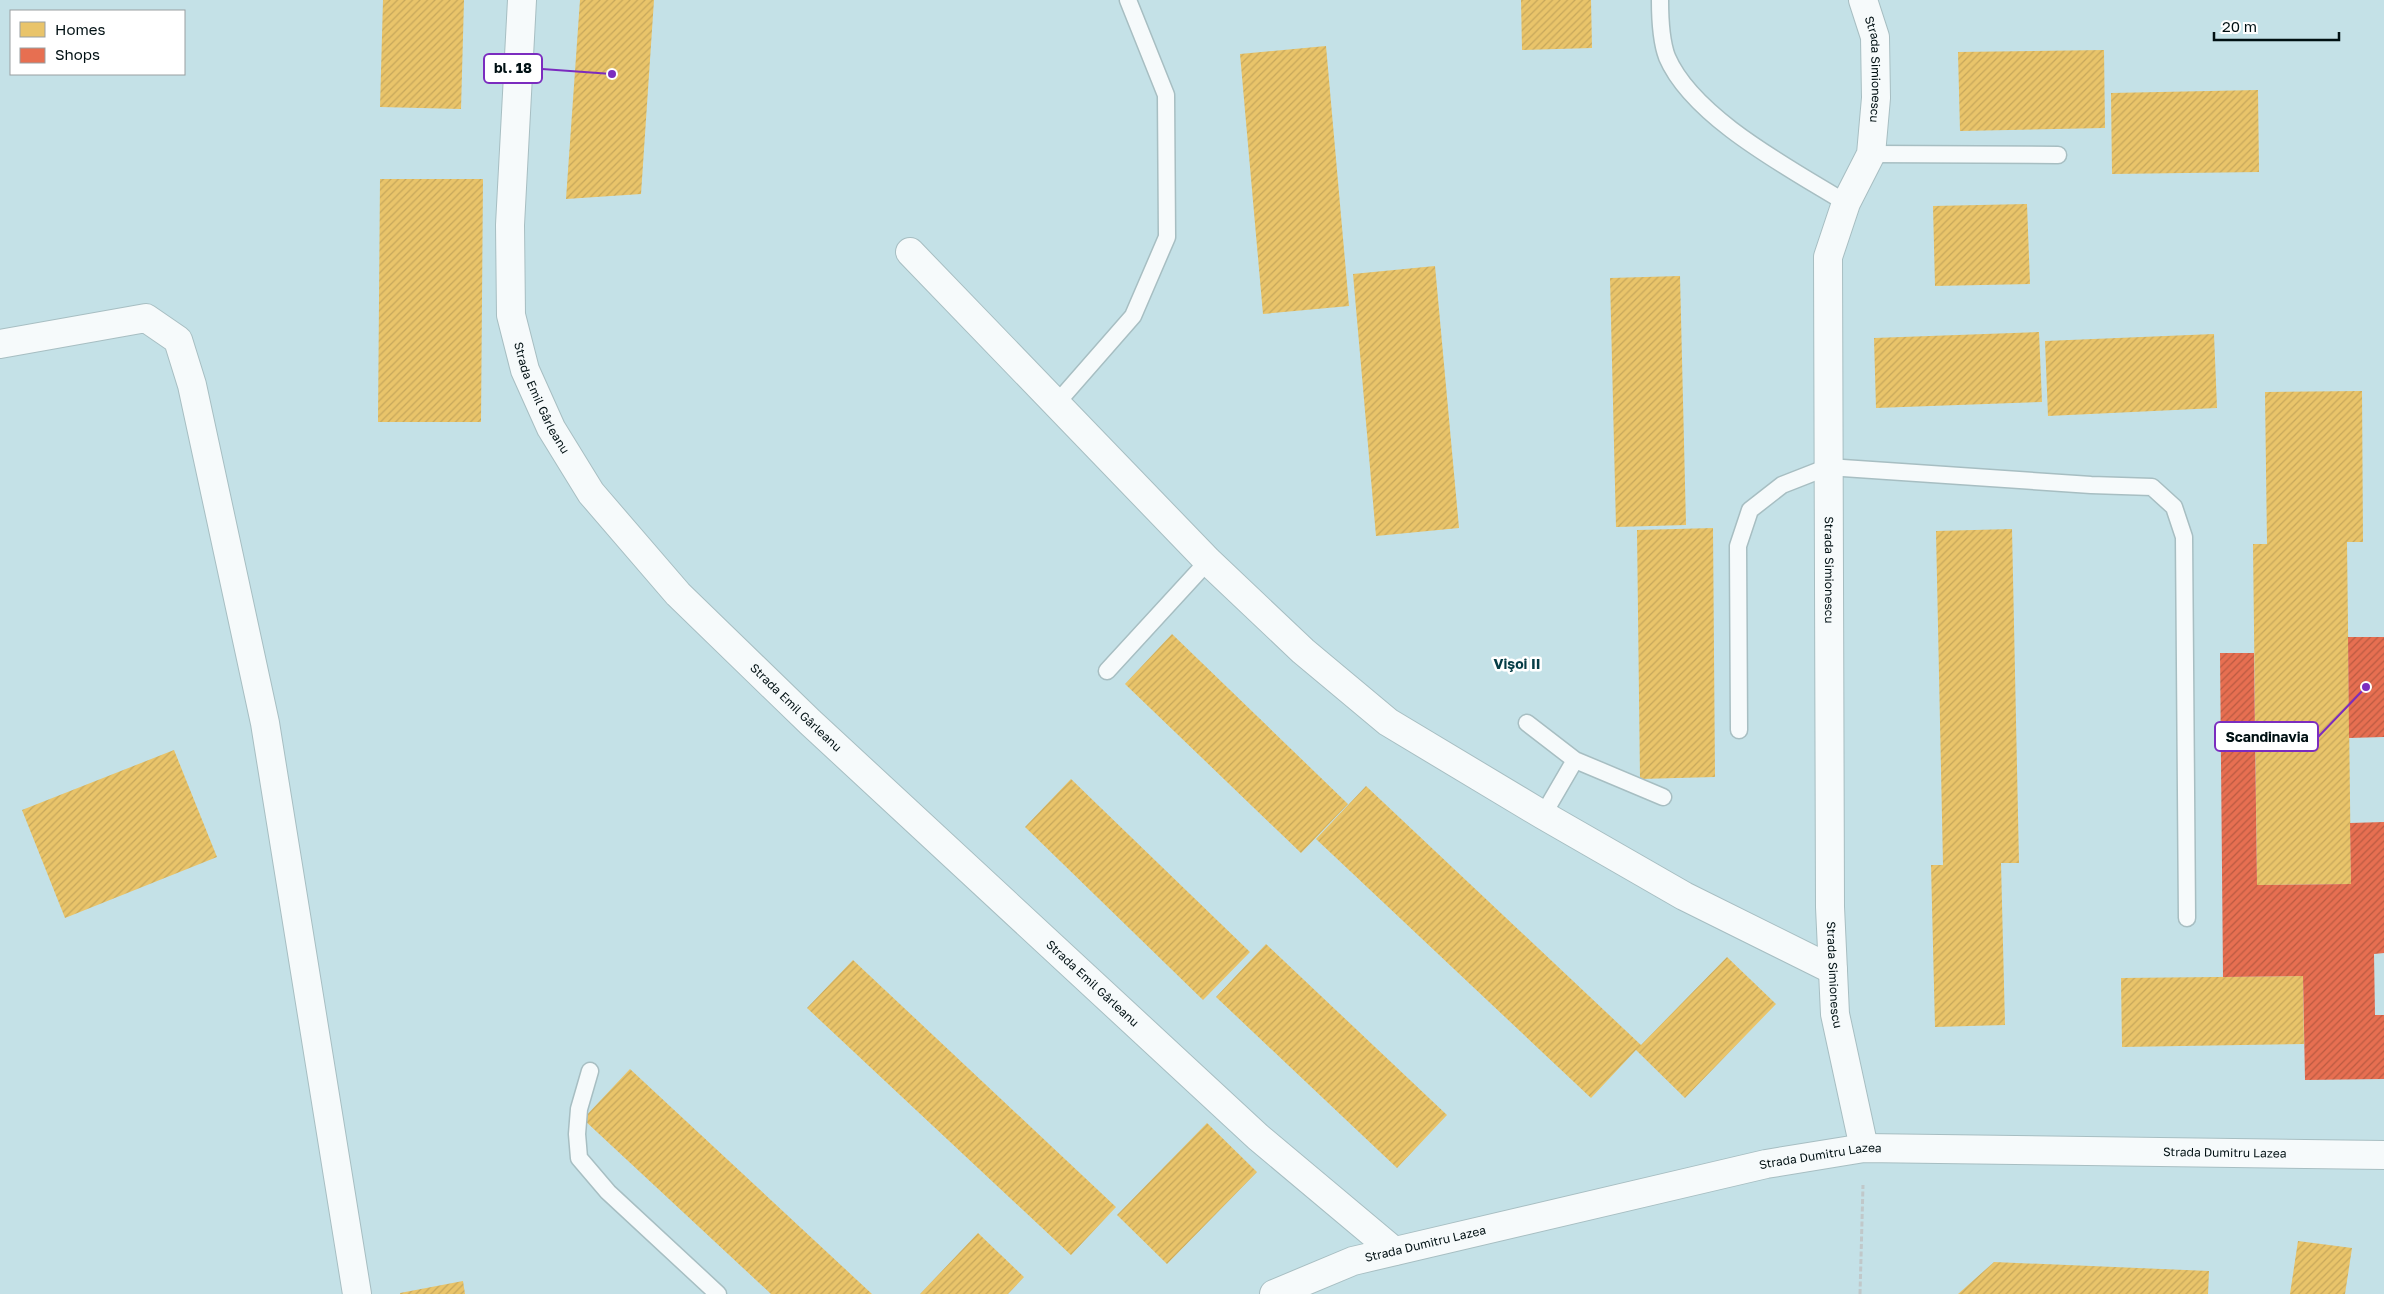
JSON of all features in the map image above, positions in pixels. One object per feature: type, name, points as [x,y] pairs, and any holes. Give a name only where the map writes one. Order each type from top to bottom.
[{"type":"street","name":"Strada Emil Gârleanu","points":[[522,0],[510,225],[511,315],[525,370],[551,428],[592,493],[678,594],[810,722],[1105,993],[1258,1137],[1394,1252]]},
{"type":"street","name":"Strada Simionescu","points":[[1864,0],[1875,37],[1876,98],[1871,154],[1846,204],[1828,257],[1830,907],[1835,1014],[1864,1148]]},
{"type":"street","points":[[910,252],[1208,561],[1304,651],[1388,722],[1543,815],[1684,896],[1833,970]]},
{"type":"street","points":[[0,344],[146,318],[178,340],[192,385],[265,723],[357,1294]]},
{"type":"street","name":"Strada Dumitru Lazea","points":[[1274,1294],[1353,1261],[1766,1164],[1864,1148],[2384,1155]]},
{"type":"lane","points":[[1056,404],[1133,316],[1167,237],[1166,95],[1128,0]]},
{"type":"lane","points":[[1660,0],[1660,16],[1666,55],[1678,76],[1704,106],[1763,152],[1846,204]]},
{"type":"lane","points":[[1871,154],[2058,155]]},
{"type":"lane","points":[[1739,730],[1738,546],[1750,510],[1782,485],[1828,467],[2091,485],[2152,487],[2174,507],[2184,538],[2187,918]]},
{"type":"lane","points":[[1107,671],[1208,561]]},
{"type":"lane","points":[[1527,722],[1575,760],[1663,797]]},
{"type":"lane","points":[[1543,815],[1575,760]]},
{"type":"lane","points":[[590,1071],[579,1109],[577,1134],[579,1158],[608,1192],[718,1294]]},
{"type":"path","points":[[1860,1294],[1864,1148]]},
{"type":"building: Homes","points":[[383,0],[464,0],[461,109],[380,107]]},
{"type":"building: Homes","points":[[580,0],[654,0],[641,194],[566,199]]},
{"type":"building: Homes","points":[[1521,0],[1591,0],[1592,48],[1522,50]]},
{"type":"building: Homes","points":[[1326,46],[1349,306],[1263,314],[1240,54]]},
{"type":"building: Homes","points":[[2104,50],[2105,128],[1960,131],[1958,52]]},
{"type":"building: Homes","points":[[2258,90],[2259,172],[2112,174],[2111,93]]},
{"type":"building: Homes","points":[[380,179],[483,179],[481,422],[378,422]]},
{"type":"building: Homes","points":[[2027,204],[2030,284],[1935,286],[1933,206]]},
{"type":"building: Homes","points":[[1435,266],[1459,528],[1376,536],[1353,274]]},
{"type":"building: Homes","points":[[1680,276],[1686,525],[1616,527],[1610,278]]},
{"type":"building: Homes","points":[[2039,332],[2042,402],[1876,408],[1874,338]]},
{"type":"building: Homes","points":[[2214,334],[2217,408],[2048,416],[2045,341]]},
{"type":"building: Homes","points":[[2362,391],[2363,542],[2347,542],[2351,884],[2257,885],[2253,544],[2267,544],[2265,392]]},
{"type":"building: Homes","points":[[1713,528],[1715,777],[1640,779],[1637,530]]},
{"type":"building: Homes","points":[[2012,529],[2019,863],[2001,863],[2005,1025],[1935,1027],[1931,865],[1943,865],[1936,531]]},
{"type":"building: Homes","points":[[1172,634],[1348,804],[1301,853],[1125,684]]},
{"type":"building: Homes","points":[[174,750],[217,857],[65,918],[22,810]]},
{"type":"building: Homes","points":[[1071,779],[1250,952],[1203,1000],[1025,827]]},
{"type":"building: Homes","points":[[1366,786],[1641,1045],[1727,957],[1776,1004],[1685,1098],[1636,1050],[1591,1098],[1316,839]]},
{"type":"building: Homes","points":[[1266,944],[1447,1115],[1397,1168],[1216,997]]},
{"type":"building: Homes","points":[[853,960],[1116,1207],[1071,1255],[807,1008]]},
{"type":"building: Homes","points":[[2303,976],[2304,1044],[2122,1047],[2121,978]]},
{"type":"building: Homes","points":[[630,1069],[872,1294],[771,1294],[583,1119]]},
{"type":"building: Homes","points":[[1207,1123],[1257,1172],[1167,1264],[1117,1215]]},
{"type":"building: Homes","points":[[978,1233],[1024,1277],[1008,1294],[920,1294]]},
{"type":"building: Homes","points":[[2298,1241],[2352,1248],[2345,1294],[2290,1294]]},
{"type":"building: Homes","points":[[1994,1262],[2209,1271],[2208,1294],[1958,1294]]},
{"type":"building: Homes","points":[[463,1281],[465,1294],[400,1294],[400,1293]]},
{"type":"building: Shops","points":[[2348,637],[2384,637],[2384,737],[2349,738]]},
{"type":"building: Shops","points":[[2220,653],[2254,653],[2257,885],[2351,884],[2350,823],[2384,822],[2384,953],[2374,954],[2375,1015],[2384,1015],[2384,1079],[2305,1080],[2303,976],[2223,977]]},
{"type":"place","name":"bl. 18","points":[[612,74]]},
{"type":"place","name":"Scandinavia","points":[[2366,687]]},
{"type":"district","name":"Vişoi II","points":[[1517,664]]}]
